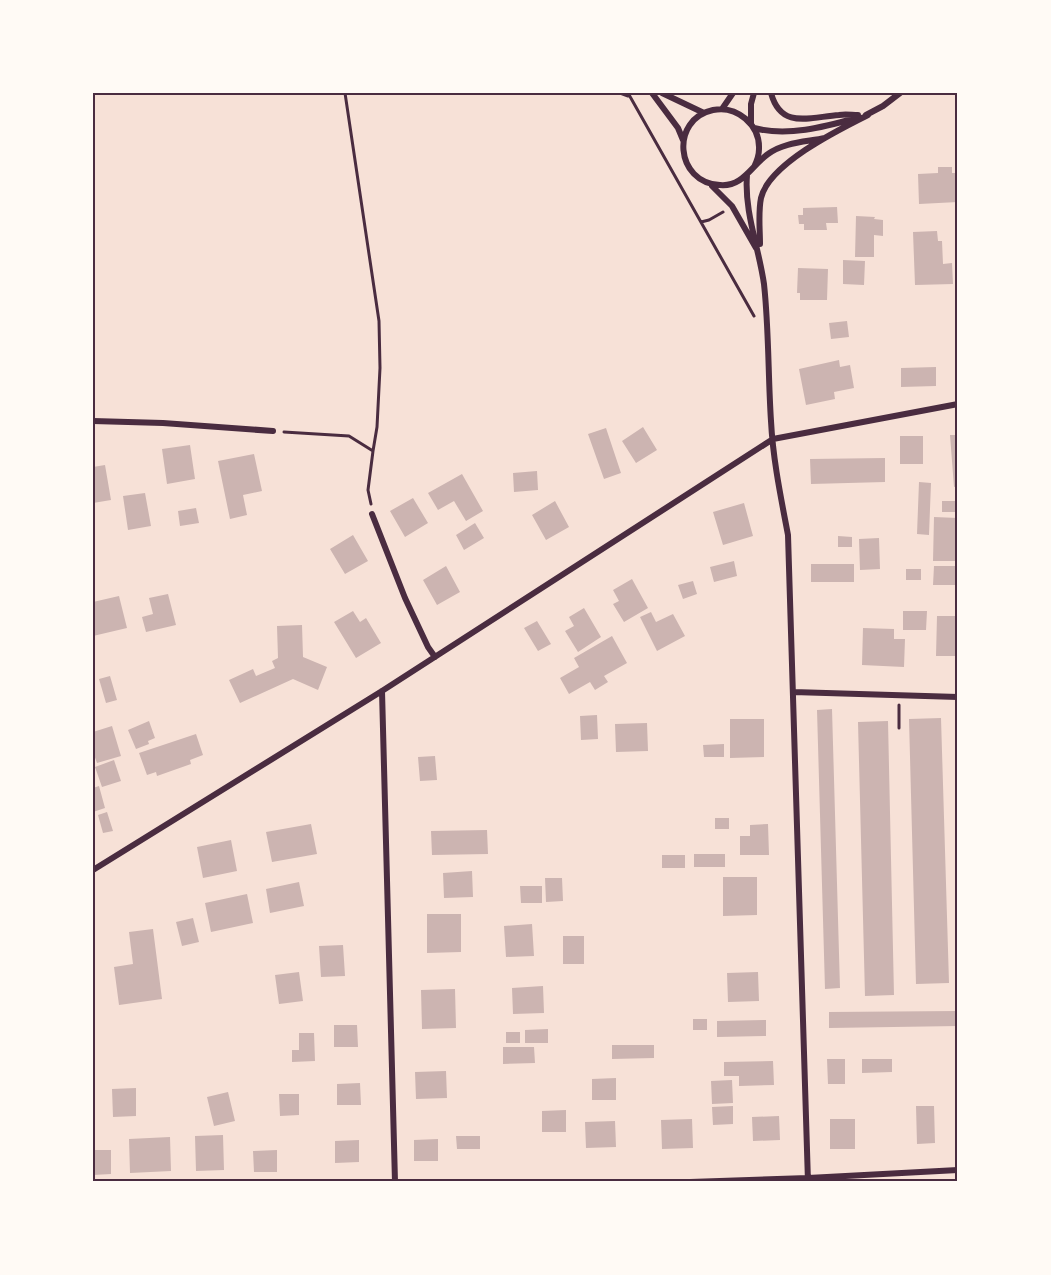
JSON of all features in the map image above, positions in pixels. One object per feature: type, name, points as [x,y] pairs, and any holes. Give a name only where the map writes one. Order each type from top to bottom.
[{"type":"street","points":[[652,93],[684,140]]},
{"type":"street","points":[[662,93],[704,113]]},
{"type":"street","points":[[722,109],[733,93]]},
{"type":"street","points":[[710,184],[727,185],[738,182],[747,176],[754,166],[759,147],[753,126],[751,104],[754,93]]},
{"type":"street","points":[[771,93],[774,105],[783,114],[796,119],[868,114]]},
{"type":"street","points":[[808,1180],[788,535],[771,424],[767,316],[760,257],[759,218],[764,191],[778,171],[788,162],[825,138],[883,106],[900,93]]},
{"type":"street","points":[[760,257],[732,206],[717,189],[694,175],[687,165],[683,153],[688,129],[704,113],[722,109],[733,111],[743,116],[753,126],[768,131],[829,125],[868,114]]},
{"type":"street","points":[[754,166],[768,154],[783,146],[825,138]]},
{"type":"street","points":[[747,176],[747,202],[760,257]]},
{"type":"street","points":[[93,870],[382,691],[773,439],[958,404]]},
{"type":"street","points":[[93,421],[163,423],[273,431]]},
{"type":"street","points":[[372,514],[405,598],[435,657]]},
{"type":"street","points":[[382,691],[395,1182]]},
{"type":"street","points":[[793,692],[958,697]]},
{"type":"street","points":[[690,1182],[808,1180],[958,1170]]},
{"type":"path","points":[[345,93],[379,321],[380,368],[377,427],[368,490],[372,514]]},
{"type":"path","points":[[620,93],[629,95],[754,316],[767,316]]},
{"type":"path","points":[[273,431],[349,436],[372,451]]},
{"type":"path","points":[[898,694],[899,728]]},
{"type":"building","points":[[938,167],[952,167],[952,173],[958,173],[958,202],[919,204],[918,174],[938,173]]},
{"type":"building","points":[[837,207],[838,223],[826,223],[827,230],[804,230],[804,224],[799,224],[798,215],[803,215],[803,208]]},
{"type":"building","points":[[856,216],[883,220],[883,236],[874,235],[874,257],[855,257]]},
{"type":"building","points":[[937,231],[938,241],[942,241],[943,264],[952,263],[953,284],[915,285],[913,232]]},
{"type":"building","points":[[843,260],[865,261],[864,285],[843,284]]},
{"type":"building","points":[[798,268],[828,269],[827,300],[800,300],[800,293],[797,293]]},
{"type":"building","points":[[847,321],[849,337],[831,339],[829,323]]},
{"type":"building","points":[[839,360],[840,367],[850,365],[854,388],[834,392],[835,399],[806,405],[799,369]]},
{"type":"building","points":[[936,367],[936,386],[901,387],[901,368]]},
{"type":"building","points":[[643,427],[657,450],[636,463],[622,441]]},
{"type":"building","points":[[606,428],[621,473],[604,479],[588,434]]},
{"type":"building","points":[[950,435],[958,435],[958,486],[954,487]]},
{"type":"building","points":[[900,436],[923,436],[923,464],[900,464]]},
{"type":"building","points":[[190,445],[195,479],[167,484],[162,449]]},
{"type":"building","points":[[254,454],[262,491],[243,495],[247,515],[230,519],[218,461]]},
{"type":"building","points":[[885,458],[885,482],[811,484],[810,459]]},
{"type":"building","points":[[105,465],[111,500],[93,503],[93,467]]},
{"type":"building","points":[[537,471],[538,490],[514,492],[513,473]]},
{"type":"building","points":[[462,474],[483,511],[466,521],[454,501],[438,510],[428,493]]},
{"type":"building","points":[[919,482],[931,483],[929,535],[917,534]]},
{"type":"building","points":[[145,493],[151,526],[128,530],[123,496]]},
{"type":"building","points":[[413,498],[428,523],[405,537],[390,511]]},
{"type":"building","points":[[555,501],[569,527],[546,540],[532,515]]},
{"type":"building","points":[[942,501],[956,501],[956,512],[942,512]]},
{"type":"building","points":[[744,503],[753,536],[723,545],[713,512]]},
{"type":"building","points":[[196,508],[199,523],[180,526],[178,511]]},
{"type":"building","points":[[934,517],[958,518],[956,561],[933,561]]},
{"type":"building","points":[[475,523],[484,538],[464,550],[456,535]]},
{"type":"building","points":[[353,535],[368,561],[345,574],[330,549]]},
{"type":"building","points":[[838,536],[852,537],[852,547],[838,547]]},
{"type":"building","points":[[879,538],[880,569],[860,570],[859,539]]},
{"type":"building","points":[[734,561],[737,576],[714,582],[710,567]]},
{"type":"building","points":[[811,564],[854,564],[854,582],[811,582]]},
{"type":"building","points":[[446,566],[460,592],[437,605],[423,580]]},
{"type":"building","points":[[934,566],[957,566],[957,585],[933,585]]},
{"type":"building","points":[[906,569],[921,569],[921,580],[906,580]]},
{"type":"building","points":[[632,579],[648,608],[624,622],[613,604],[619,601],[613,590]]},
{"type":"building","points":[[693,581],[697,594],[683,599],[678,585]]},
{"type":"building","points":[[168,594],[176,625],[146,632],[142,617],[153,614],[149,598]]},
{"type":"building","points":[[119,596],[127,628],[93,636],[93,602]]},
{"type":"building","points":[[584,608],[601,637],[578,652],[565,631],[574,626],[569,617]]},
{"type":"building","points":[[353,611],[360,622],[366,618],[381,643],[356,658],[334,622]]},
{"type":"building","points":[[903,611],[927,611],[926,630],[903,630]]},
{"type":"building","points":[[651,612],[656,622],[673,614],[685,636],[657,651],[640,617]]},
{"type":"building","points":[[937,616],[958,616],[958,656],[936,656]]},
{"type":"building","points":[[537,621],[551,644],[538,651],[524,628]]},
{"type":"building","points":[[302,625],[303,657],[327,667],[318,690],[293,679],[240,703],[229,680],[253,669],[256,676],[275,668],[272,661],[278,658],[277,626]]},
{"type":"building","points":[[863,628],[894,629],[894,639],[905,639],[904,667],[862,665]]},
{"type":"building","points":[[612,636],[627,663],[604,676],[608,682],[595,690],[590,682],[569,694],[560,678],[579,667],[574,658]]},
{"type":"building","points":[[110,676],[117,700],[106,703],[99,679]]},
{"type":"building","points":[[832,709],[840,988],[825,989],[817,710]]},
{"type":"building","points":[[597,715],[598,739],[581,740],[580,716]]},
{"type":"building","points":[[941,718],[949,983],[916,984],[909,719]]},
{"type":"building","points":[[730,719],[764,719],[764,757],[730,758]]},
{"type":"building","points":[[149,721],[155,738],[148,741],[149,744],[136,749],[128,730]]},
{"type":"building","points":[[888,721],[894,995],[865,996],[858,722]]},
{"type":"building","points":[[647,723],[648,751],[616,752],[615,724]]},
{"type":"building","points":[[112,726],[121,756],[97,763],[93,752],[93,732]]},
{"type":"building","points":[[196,734],[203,755],[190,760],[191,764],[157,776],[156,772],[147,775],[139,753]]},
{"type":"building","points":[[724,744],[724,757],[704,757],[703,745]]},
{"type":"building","points":[[435,756],[437,780],[420,781],[418,757]]},
{"type":"building","points":[[114,760],[121,781],[102,787],[95,767]]},
{"type":"building","points":[[99,786],[105,808],[93,812],[93,788]]},
{"type":"building","points":[[107,812],[113,831],[103,833],[98,815]]},
{"type":"building","points":[[715,818],[729,818],[729,829],[715,829]]},
{"type":"building","points":[[311,824],[317,854],[272,862],[266,832]]},
{"type":"building","points":[[768,824],[769,855],[740,855],[740,836],[750,836],[750,825]]},
{"type":"building","points":[[487,830],[488,854],[432,855],[431,831]]},
{"type":"building","points":[[231,840],[237,871],[203,878],[197,847]]},
{"type":"building","points":[[694,854],[725,854],[725,867],[694,867]]},
{"type":"building","points":[[662,855],[685,855],[685,868],[662,868]]},
{"type":"building","points":[[472,871],[473,897],[444,898],[443,873]]},
{"type":"building","points":[[723,877],[757,877],[757,915],[723,916]]},
{"type":"building","points":[[545,878],[562,878],[563,901],[546,902]]},
{"type":"building","points":[[299,882],[304,906],[270,913],[266,889]]},
{"type":"building","points":[[520,886],[542,886],[542,903],[521,903]]},
{"type":"building","points":[[247,894],[253,923],[211,932],[205,903]]},
{"type":"building","points":[[427,914],[461,914],[461,952],[427,953]]},
{"type":"building","points":[[193,918],[199,942],[182,946],[176,922]]},
{"type":"building","points":[[532,924],[534,956],[506,957],[504,926]]},
{"type":"building","points":[[153,929],[162,999],[119,1005],[114,967],[133,964],[129,932]]},
{"type":"building","points":[[563,936],[584,936],[584,964],[563,964]]},
{"type":"building","points":[[343,945],[345,976],[321,977],[319,946]]},
{"type":"building","points":[[299,972],[303,1001],[279,1004],[275,975]]},
{"type":"building","points":[[758,972],[759,1001],[728,1002],[727,973]]},
{"type":"building","points":[[543,986],[544,1013],[513,1014],[512,988]]},
{"type":"building","points":[[455,989],[456,1028],[422,1029],[421,990]]},
{"type":"building","points":[[958,1011],[958,1026],[829,1028],[829,1012]]},
{"type":"building","points":[[693,1019],[707,1019],[707,1030],[693,1030]]},
{"type":"building","points":[[766,1020],[766,1036],[717,1037],[717,1021]]},
{"type":"building","points":[[334,1025],[357,1025],[358,1047],[334,1047]]},
{"type":"building","points":[[548,1029],[548,1043],[525,1043],[525,1030]]},
{"type":"building","points":[[506,1032],[520,1032],[520,1043],[506,1043]]},
{"type":"building","points":[[299,1033],[314,1033],[315,1061],[292,1062],[292,1050],[299,1050]]},
{"type":"building","points":[[612,1045],[654,1045],[654,1058],[612,1059]]},
{"type":"building","points":[[503,1047],[534,1047],[535,1063],[503,1064]]},
{"type":"building","points":[[827,1059],[845,1059],[845,1084],[828,1084]]},
{"type":"building","points":[[862,1059],[892,1059],[892,1072],[862,1073]]},
{"type":"building","points":[[773,1061],[774,1085],[739,1086],[739,1076],[724,1076],[724,1062]]},
{"type":"building","points":[[446,1071],[447,1098],[416,1099],[415,1072]]},
{"type":"building","points":[[616,1078],[616,1100],[592,1100],[592,1079]]},
{"type":"building","points":[[732,1080],[733,1103],[712,1104],[711,1081]]},
{"type":"building","points":[[360,1083],[361,1105],[337,1105],[337,1084]]},
{"type":"building","points":[[136,1088],[136,1116],[113,1117],[112,1089]]},
{"type":"building","points":[[228,1092],[235,1121],[214,1126],[207,1097]]},
{"type":"building","points":[[279,1094],[299,1094],[299,1115],[280,1116]]},
{"type":"building","points":[[733,1106],[733,1124],[713,1125],[712,1107]]},
{"type":"building","points":[[916,1106],[934,1106],[935,1143],[917,1144]]},
{"type":"building","points":[[566,1110],[566,1132],[542,1132],[542,1111]]},
{"type":"building","points":[[779,1116],[780,1140],[753,1141],[752,1117]]},
{"type":"building","points":[[692,1119],[693,1148],[662,1149],[661,1120]]},
{"type":"building","points":[[830,1119],[855,1119],[855,1149],[830,1149]]},
{"type":"building","points":[[615,1121],[616,1147],[586,1148],[585,1122]]},
{"type":"building","points":[[223,1135],[224,1170],[196,1171],[195,1136]]},
{"type":"building","points":[[456,1136],[480,1136],[480,1149],[457,1149]]},
{"type":"building","points":[[170,1137],[171,1171],[130,1173],[129,1139]]},
{"type":"building","points":[[438,1139],[438,1161],[414,1161],[414,1140]]},
{"type":"building","points":[[359,1140],[359,1162],[335,1163],[335,1141]]},
{"type":"building","points":[[93,1150],[111,1150],[111,1174],[93,1175]]},
{"type":"building","points":[[277,1150],[277,1172],[254,1172],[253,1151]]}]
